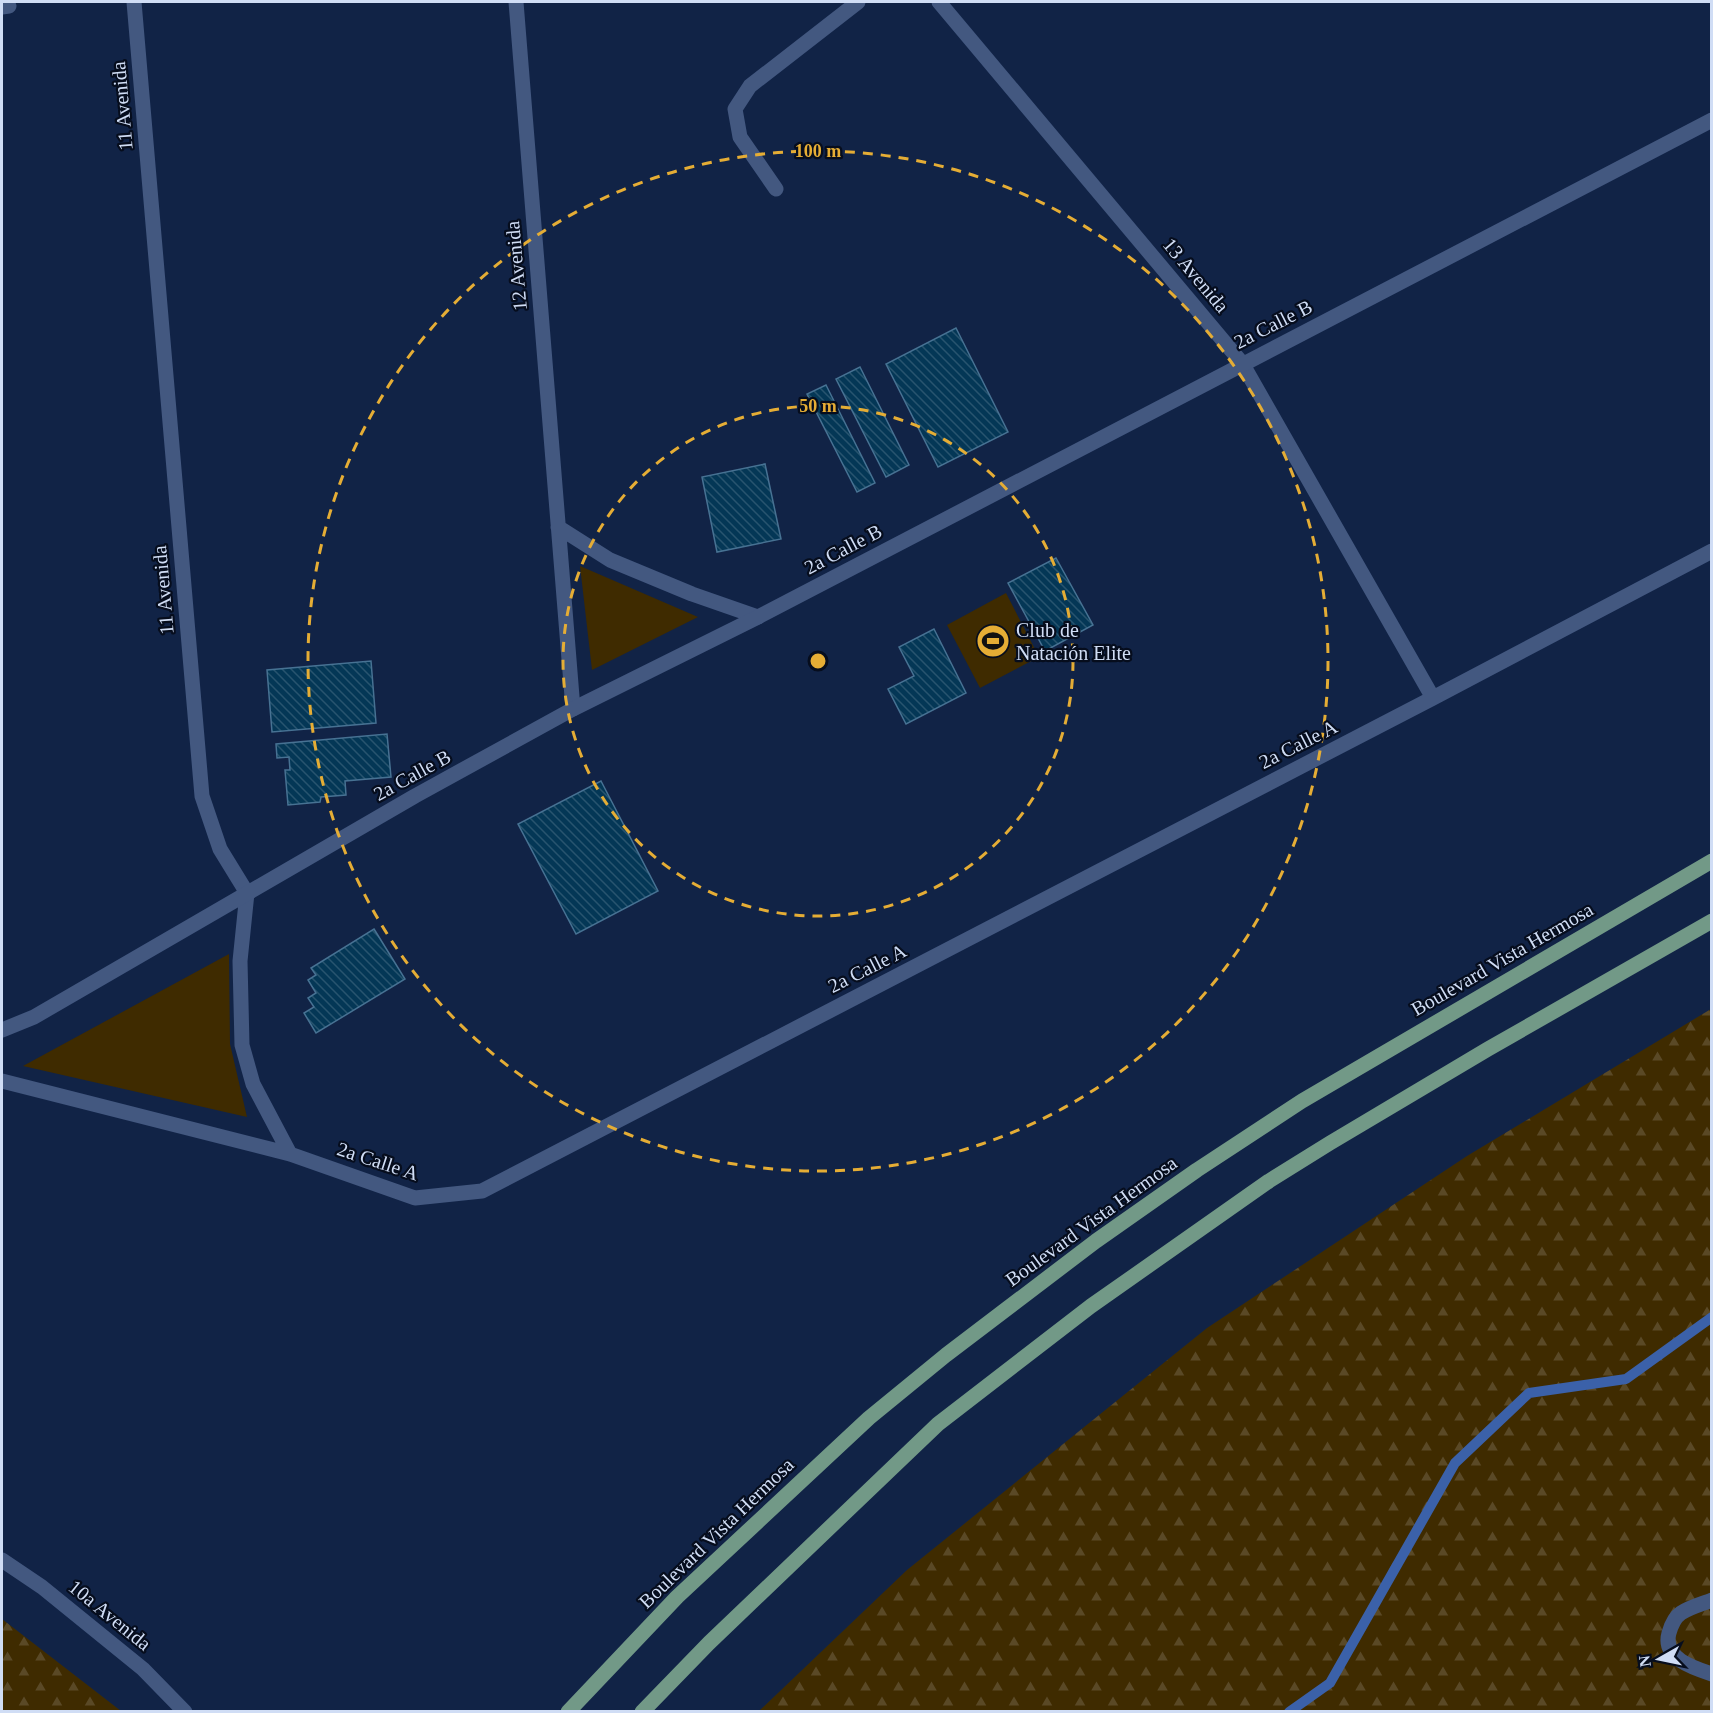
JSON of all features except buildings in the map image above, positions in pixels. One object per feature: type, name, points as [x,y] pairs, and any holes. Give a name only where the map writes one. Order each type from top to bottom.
[{"type":"main road","name":"Boulevard Vista Hermosa","points":[[568,1712],[677,1597],[869,1418],[955,1348],[1087,1248],[1197,1170],[1302,1101],[1712,861]]},
{"type":"main road","points":[[642,1712],[709,1643],[938,1424],[1091,1306],[1269,1181],[1330,1143],[1488,1049],[1712,921]]},
{"type":"street","name":"11 Avenida","points":[[134,2],[202,796],[220,849],[247,893]]},
{"type":"street","name":"12 Avenida","points":[[516,2],[573,709]]},
{"type":"street","points":[[776,189],[740,137],[735,109],[750,86],[858,2]]},
{"type":"street","name":"13 Avenida","points":[[939,2],[1242,363],[1433,698]]},
{"type":"street","name":"2a Calle B","points":[[2,1030],[34,1017],[405,802],[573,709],[758,617],[1712,120]]},
{"type":"street","points":[[558,528],[610,560],[692,594],[758,617]]},
{"type":"street","name":"2a Calle A","points":[[2,1081],[290,1154],[415,1198],[482,1191],[1433,698],[1712,550]]},
{"type":"street","points":[[247,893],[240,961],[242,1045],[253,1084],[290,1154]]},
{"type":"street","name":"10a Avenida","points":[[2,1560],[42,1587],[143,1669],[185,1712]]},
{"type":"street","points":[[1712,1600],[1679,1614],[1667,1638],[1669,1649],[1675,1656],[1690,1666],[1712,1674]]},
{"type":"green space","points":[[580,566],[698,617],[592,670]]},
{"type":"green space","name":"Club de Natación Elite","points":[[1006,593],[1039,657],[980,688],[947,625]]},
{"type":"green space","points":[[229,954],[230,1044],[247,1117],[23,1066]]},
{"type":"green space","points":[[1711,1009],[1711,1711],[758,1712],[907,1570],[1207,1328],[1467,1156]]},
{"type":"green space","points":[[2,1619],[121,1711],[2,1711]]},
{"type":"waterway","points":[[1289,1712],[1330,1683],[1455,1463],[1529,1393],[1626,1379],[1712,1317]]},
{"type":"place","name":"Club de Natación Elite","points":[[993,641]]}]
